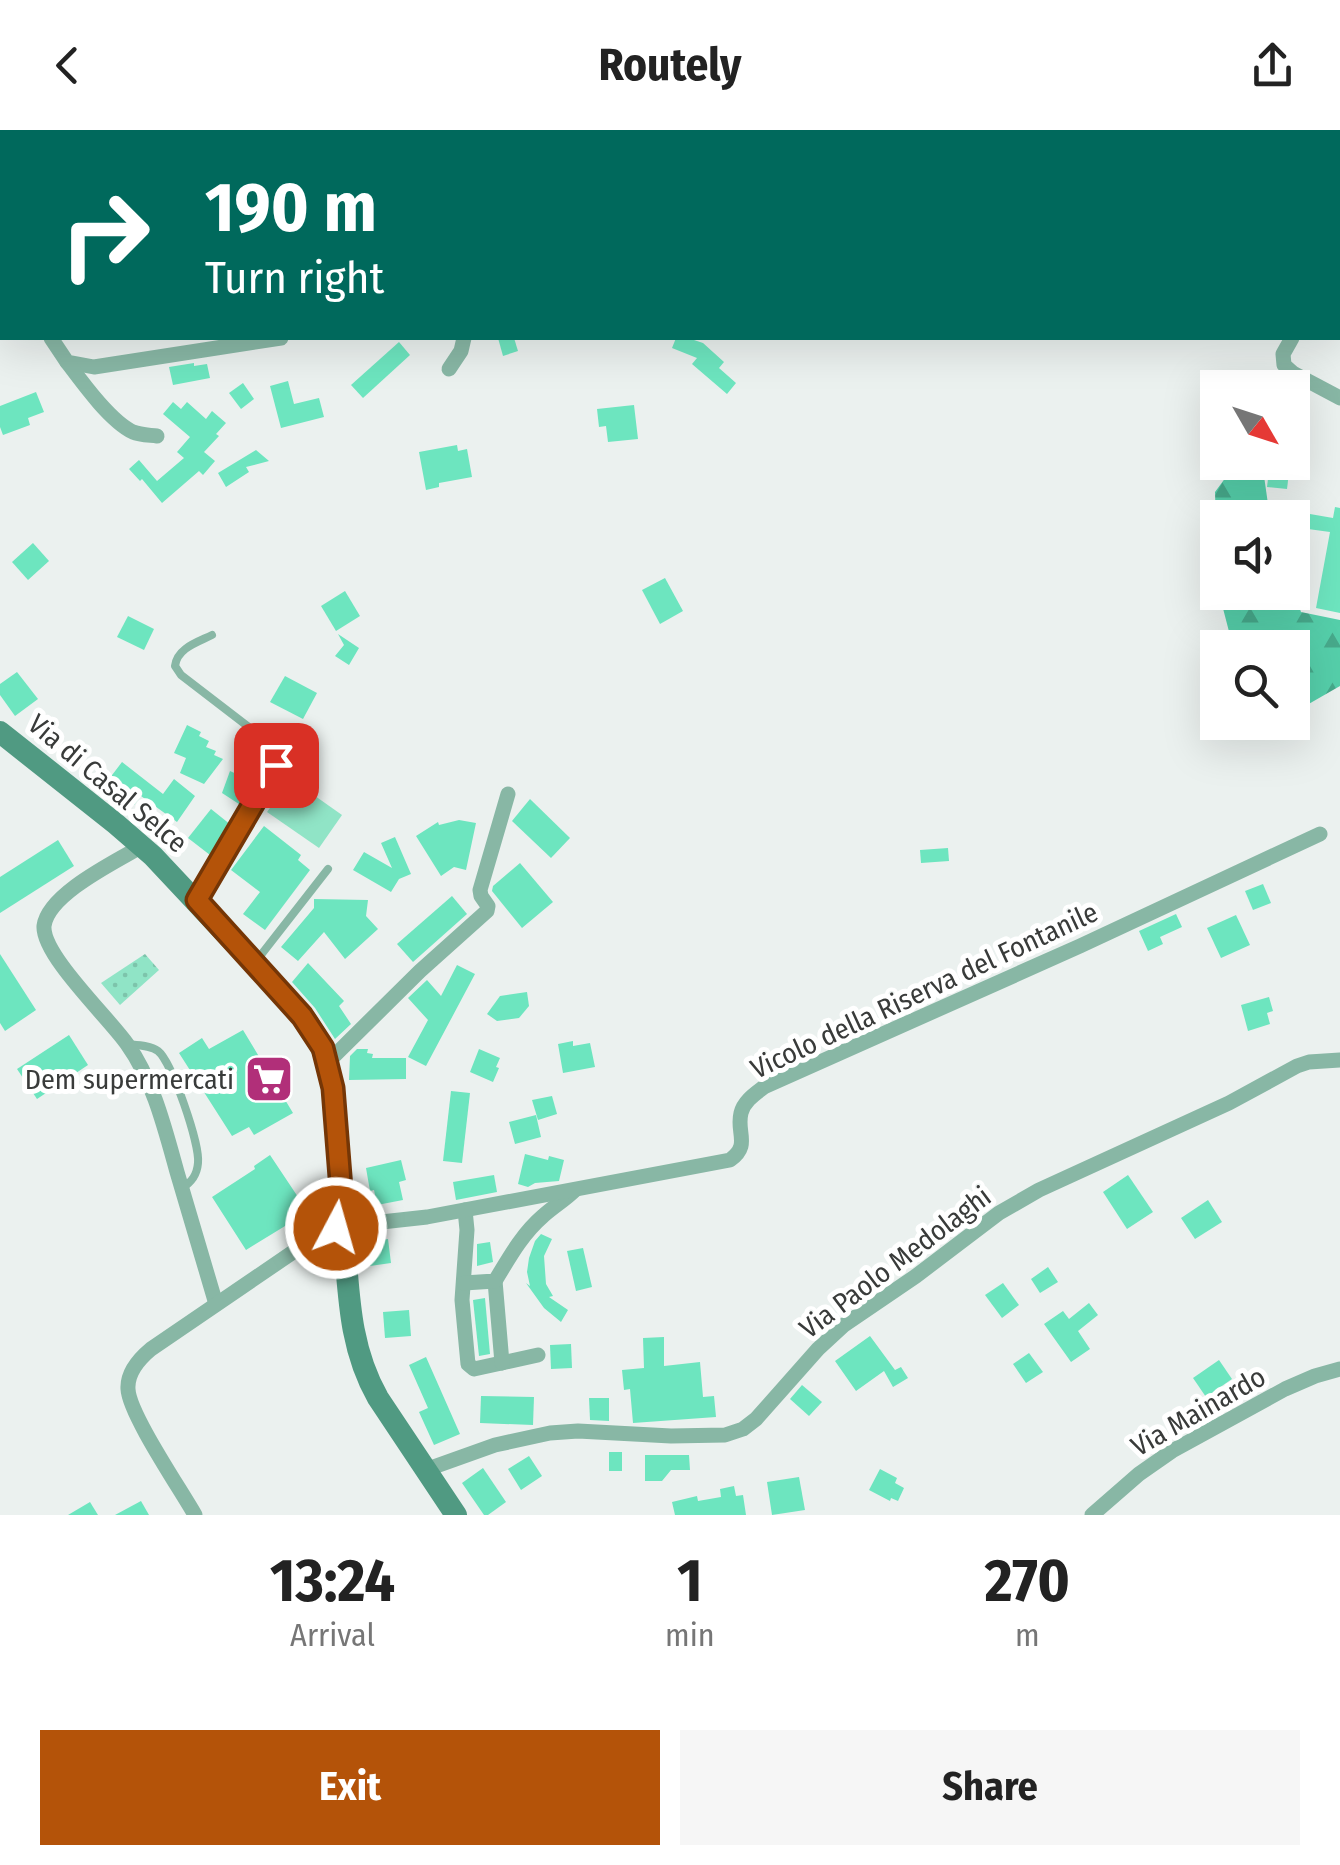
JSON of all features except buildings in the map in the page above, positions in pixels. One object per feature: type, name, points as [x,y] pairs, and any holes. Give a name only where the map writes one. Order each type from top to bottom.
[{"type":"main road","name":"Via di Casal Selce","points":[[0,732],[142,846],[197,900],[310,1025],[328,1062],[334,1097],[349,1310],[359,1357],[378,1398],[456,1515]]},
{"type":"street","points":[[53,340],[67,362],[120,422],[136,433],[157,436]]},
{"type":"street","points":[[67,362],[106,366],[268,340]]},
{"type":"street","points":[[450,369],[464,340]]},
{"type":"street","points":[[1291,340],[1283,354],[1284,365],[1340,398]]},
{"type":"street","points":[[328,1062],[420,970],[487,911],[480,890],[508,794]]},
{"type":"street","name":"Vicolo della Riserva del Fontanile","points":[[195,1515],[147,1435],[130,1398],[128,1384],[134,1368],[146,1353],[321,1232],[417,1219],[730,1160],[740,1152],[742,1144],[742,1110],[764,1087],[1320,834]]},
{"type":"street","points":[[142,846],[61,897],[49,910],[44,923],[45,937],[50,949],[127,1044],[152,1095],[216,1304]]},
{"type":"street","name":"Via Paolo Medolaghi","points":[[425,1470],[504,1443],[550,1433],[671,1436],[725,1434],[743,1429],[844,1325],[999,1213],[1040,1190],[1229,1103],[1297,1066],[1340,1060]]},
{"type":"street","points":[[502,1362],[495,1282],[520,1240],[574,1190]]},
{"type":"street","points":[[466,1210],[462,1300],[468,1364],[474,1369],[538,1355]]},
{"type":"street","points":[[464,1282],[495,1282]]},
{"type":"street","name":"Via Mainardo","points":[[1092,1515],[1172,1451],[1285,1389],[1340,1370]]},
{"type":"lane","points":[[197,900],[276,760],[274,751],[262,738],[175,666],[181,652],[212,635]]},
{"type":"lane","points":[[255,964],[328,869]]},
{"type":"lane","points":[[127,1044],[156,1050],[173,1076],[199,1158],[194,1177],[182,1188]]},
{"type":"green space","points":[[1224,480],[1265,480],[1267,500],[1215,500],[1215,492]]},
{"type":"green space","points":[[1223,610],[1301,610],[1340,620],[1340,686],[1310,703],[1310,630],[1229,630]]},
{"type":"green space","points":[[291,779],[342,815],[319,848],[267,812]]},
{"type":"green space","points":[[145,954],[159,970],[120,1005],[101,983]]},
{"type":"place","name":"Dem supermercati","points":[[269,1079]]},
{"type":"route","points":[[276,765],[197,900],[302,1016],[323,1048],[333,1088],[344,1227],[336,1228]]}]
